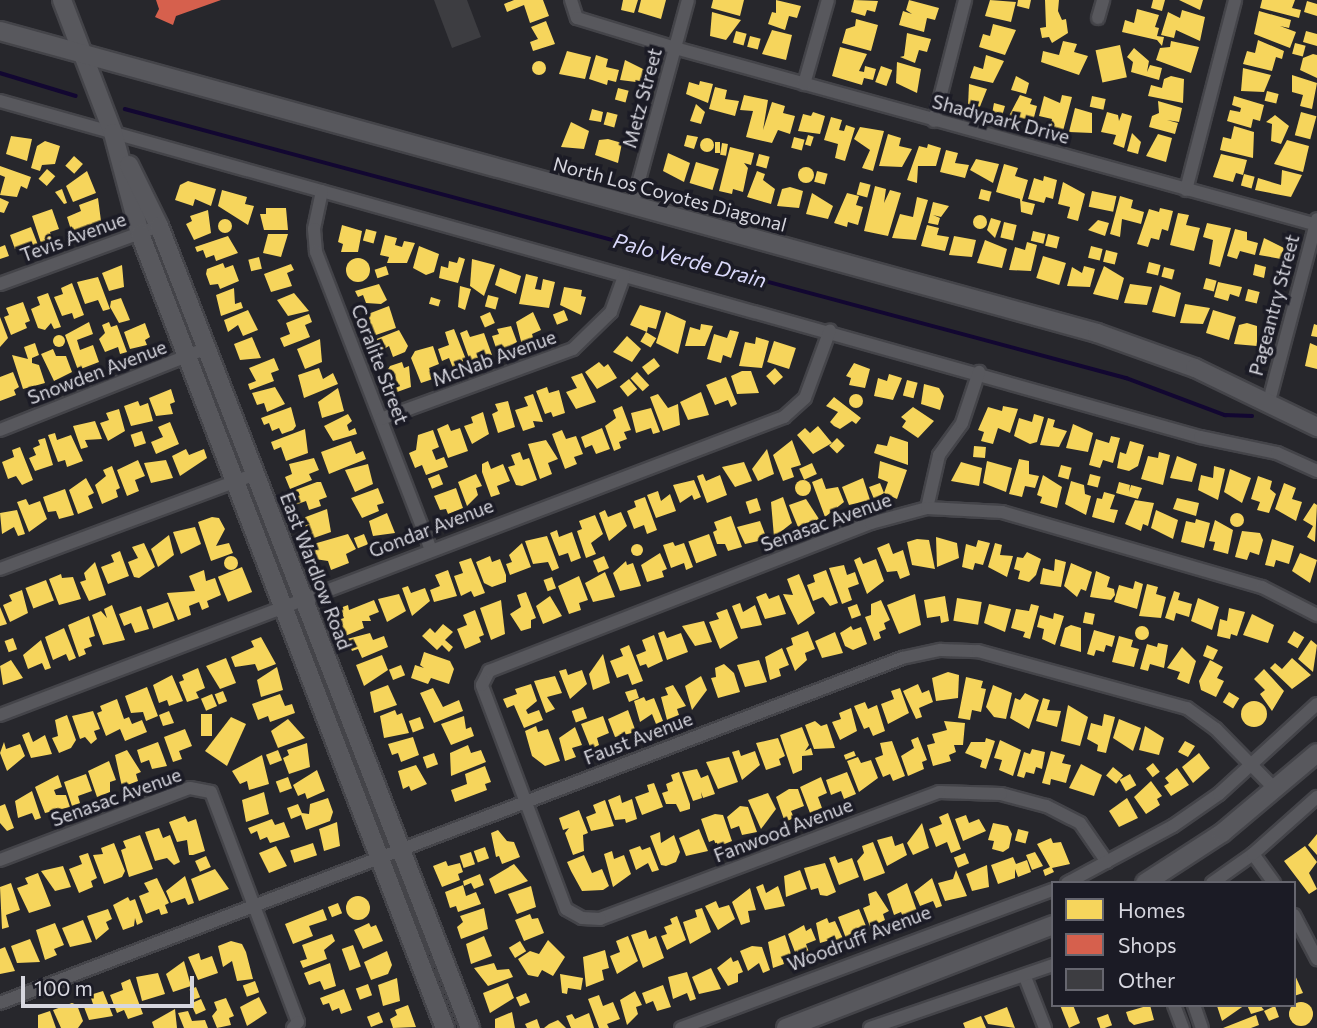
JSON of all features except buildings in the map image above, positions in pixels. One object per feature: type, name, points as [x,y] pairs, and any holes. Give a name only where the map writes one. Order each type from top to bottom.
[{"type":"main road","name":"East Wardlow Road","points":[[62,0],[113,134],[139,234],[445,1028]]},
{"type":"main road","name":"North Los Coyotes Diagonal","points":[[0,31],[1097,333],[1195,368],[1269,401],[1317,427]]},
{"type":"main road","name":"East Wardlow Road","points":[[113,134],[159,226],[470,1028]]},
{"type":"main road","points":[[1148,881],[1223,833],[1317,753]]},
{"type":"main road","points":[[786,1028],[1051,926]]},
{"type":"street","name":"Shadypark Drive","points":[[571,0],[577,18],[675,48],[1186,190],[1316,223]]},
{"type":"street","name":"Metz Street","points":[[632,206],[688,0]]},
{"type":"street","points":[[804,85],[828,0]]},
{"type":"street","points":[[934,121],[965,0]]},
{"type":"street","points":[[1098,18],[1103,0]]},
{"type":"street","points":[[1186,190],[1235,0]]},
{"type":"street","points":[[0,101],[624,276],[830,330],[1200,437],[1277,453],[1317,471]]},
{"type":"street","name":"Coralite Street","points":[[322,191],[314,229],[316,252],[430,548]]},
{"type":"street","name":"Pageantry Street","points":[[1269,401],[1316,223]]},
{"type":"street","name":"Tevis Avenue","points":[[0,284],[159,226]]},
{"type":"street","name":"McNab Avenue","points":[[381,419],[573,349],[611,312],[624,276]]},
{"type":"street","name":"Gondar Avenue","points":[[0,715],[284,607],[430,548],[784,417],[805,398],[830,330]]},
{"type":"street","name":"Snowden Avenue","points":[[0,430],[207,348]]},
{"type":"street","points":[[927,508],[939,455],[962,423],[979,372]]},
{"type":"street","points":[[0,569],[256,474]]},
{"type":"street","name":"Senasac Avenue","points":[[527,801],[482,685],[489,671],[871,523],[927,508],[1002,512],[1262,587],[1317,615]]},
{"type":"street","name":"Faust Avenue","points":[[0,1003],[380,860],[902,658],[941,650],[978,651],[1187,708],[1251,764],[1276,790]]},
{"type":"street","points":[[1071,881],[1173,826],[1251,764],[1317,704]]},
{"type":"street","name":"Senasac Avenue","points":[[0,860],[190,788],[211,792],[256,905]]},
{"type":"street","name":"Fanwood Avenue","points":[[527,801],[566,909],[582,918],[600,919],[939,792],[1000,794],[1046,806],[1080,823],[1107,862]]},
{"type":"street","points":[[1215,881],[1253,854],[1317,797]]},
{"type":"street","points":[[1253,854],[1273,881]]},
{"type":"street","name":"Woodruff Avenue","points":[[681,1028],[1051,891]]},
{"type":"street","points":[[256,905],[298,1022],[293,1028]]},
{"type":"street","points":[[1296,919],[1317,959]]},
{"type":"street","points":[[870,1028],[898,1023],[1051,966]]},
{"type":"street","points":[[1025,977],[1045,1028]]},
{"type":"street","points":[[1175,1007],[1183,1028]]},
{"type":"street","points":[[1195,1007],[1202,1028]]},
{"type":"waterway","name":"Palo Verde Drain","points":[[0,73],[76,96]]},
{"type":"waterway","name":"Palo Verde Drain","points":[[125,109],[1126,378],[1225,415],[1252,416]]}]
